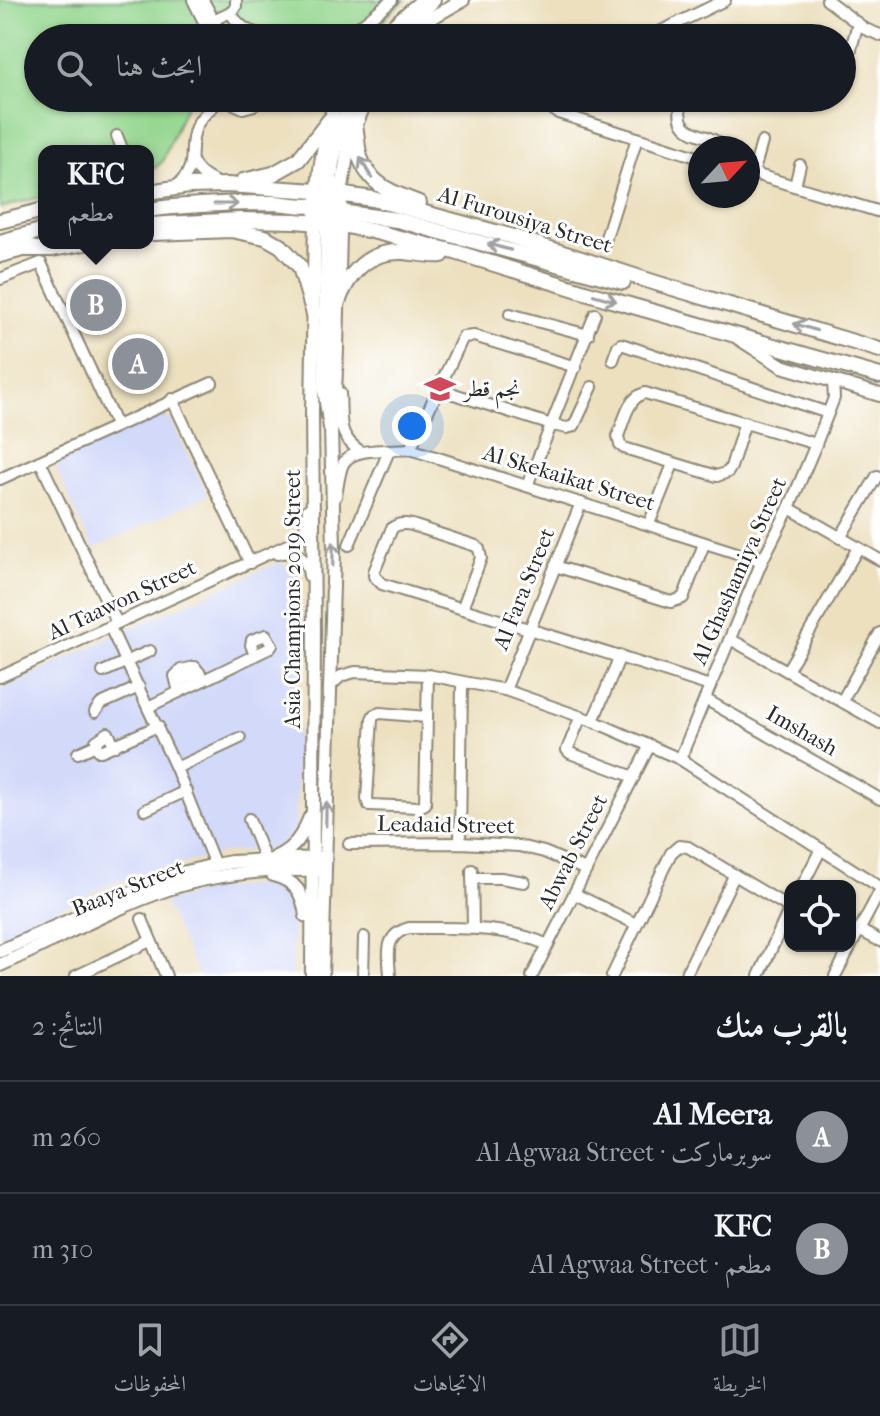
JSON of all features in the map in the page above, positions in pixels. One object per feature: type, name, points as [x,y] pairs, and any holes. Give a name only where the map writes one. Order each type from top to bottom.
[{"type":"highway","points":[[409,24],[433,0]]},
{"type":"highway","points":[[331,428],[325,389],[329,208],[336,148],[348,112]]},
{"type":"highway","points":[[224,185],[266,176],[298,160],[333,115]]},
{"type":"highway","points":[[355,125],[359,155],[373,180],[393,194],[510,236]]},
{"type":"highway","name":"Al Furousiya Street","points":[[154,191],[224,185],[329,208],[372,231],[880,376]]},
{"type":"highway","name":"Al Furousiya Street","points":[[154,225],[240,220],[373,199],[510,236],[880,350]]},
{"type":"highway","points":[[154,209],[276,203],[329,208],[397,220],[578,271],[626,282],[656,283]]},
{"type":"highway","points":[[0,221],[38,212]]},
{"type":"highway","points":[[154,234],[231,230],[265,237],[287,252],[300,267],[314,314]]},
{"type":"highway","points":[[0,242],[38,232]]},
{"type":"highway","points":[[0,255],[38,245]]},
{"type":"highway","points":[[22,249],[38,249]]},
{"type":"highway","points":[[337,304],[355,270],[369,259],[390,252],[438,256],[450,251]]},
{"type":"main road","points":[[394,24],[422,0]]},
{"type":"main road","points":[[425,24],[449,0]]},
{"type":"main road","points":[[431,18],[463,0]]},
{"type":"main road","points":[[329,208],[323,151],[334,112]]},
{"type":"main road","points":[[329,208],[361,112]]},
{"type":"main road","name":"Asia Champions 2019 Street","points":[[309,976],[319,864],[330,652],[331,428],[337,304],[329,208]]},
{"type":"main road","name":"Asia Champions 2019 Street","points":[[322,976],[319,864],[313,803],[312,414],[314,314],[329,208]]},
{"type":"main road","name":"Al Furousiya Street","points":[[733,334],[782,366],[880,395]]},
{"type":"main road","points":[[309,976],[307,920],[301,895],[287,879],[265,864],[288,852],[296,842],[310,819],[313,803]]},
{"type":"main road","name":"Baaya Street","points":[[0,965],[166,890],[265,864]]},
{"type":"main road","name":"Baaya Street","points":[[0,951],[160,880],[215,865],[319,864]]},
{"type":"street","points":[[193,0],[210,22]]},
{"type":"street","points":[[203,0],[210,22]]},
{"type":"street","points":[[210,22],[231,14],[236,0]]},
{"type":"street","points":[[362,24],[392,0]]},
{"type":"street","points":[[676,24],[725,0]]},
{"type":"street","points":[[827,0],[865,29],[880,35]]},
{"type":"street","points":[[231,14],[238,24]]},
{"type":"street","points":[[856,30],[858,23]]},
{"type":"street","points":[[175,188],[184,179],[192,161],[197,125],[206,112]]},
{"type":"street","points":[[556,112],[688,154]]},
{"type":"street","points":[[681,112],[686,127],[698,136]]},
{"type":"street","points":[[117,136],[121,145]]},
{"type":"street","points":[[604,244],[637,138]]},
{"type":"street","points":[[760,148],[762,142]]},
{"type":"street","points":[[192,161],[203,177],[224,185]]},
{"type":"street","points":[[795,186],[800,165]]},
{"type":"street","points":[[760,176],[880,212]]},
{"type":"street","points":[[0,279],[41,263],[116,425]]},
{"type":"street","points":[[510,314],[588,335]]},
{"type":"street","points":[[527,486],[595,314]]},
{"type":"street","points":[[410,449],[463,337],[474,336],[576,367]]},
{"type":"street","points":[[613,360],[621,344],[828,413]]},
{"type":"street","points":[[333,505],[343,465],[360,451],[350,444],[343,432],[337,349]]},
{"type":"street","name":"Al Ghashamiya Street","points":[[680,759],[762,561],[816,444],[834,398],[833,382]]},
{"type":"street","points":[[0,479],[212,383]]},
{"type":"street","name":"Al Ghashamiya Street","points":[[834,398],[847,386]]},
{"type":"street","points":[[438,389],[567,428],[574,426],[592,387]]},
{"type":"street","points":[[745,422],[731,467],[728,472],[717,476],[624,448],[618,436],[636,396],[645,393],[745,422],[816,444]]},
{"type":"street","points":[[172,399],[255,561]]},
{"type":"street","name":"Al Taawon Street","points":[[0,677],[298,540],[305,530],[308,505],[312,414]]},
{"type":"street","name":"Al Skekaikat Street","points":[[360,451],[410,449],[762,561]]},
{"type":"street","points":[[349,545],[389,451]]},
{"type":"street","points":[[40,461],[158,726],[215,865]]},
{"type":"street","points":[[649,524],[673,464]]},
{"type":"street","points":[[840,538],[877,476]]},
{"type":"street","name":"Al Fara Street","points":[[505,690],[581,503]]},
{"type":"street","points":[[789,508],[880,560]]},
{"type":"street","points":[[462,609],[481,558],[479,549],[404,523],[392,528],[374,572],[377,581],[382,584],[529,630],[620,656],[710,686]]},
{"type":"street","points":[[555,566],[671,602],[683,598],[704,544]]},
{"type":"street","points":[[787,671],[858,548]]},
{"type":"street","name":"Al Taawon Street","points":[[255,561],[288,552],[305,560],[309,570],[314,630]]},
{"type":"street","points":[[842,701],[880,633]]},
{"type":"street","points":[[730,639],[880,723]]},
{"type":"street","points":[[103,672],[150,651]]},
{"type":"street","points":[[330,652],[340,665],[355,672]]},
{"type":"street","points":[[148,707],[178,687],[255,655]]},
{"type":"street","points":[[593,721],[620,656]]},
{"type":"street","points":[[178,687],[175,676],[181,670],[192,667],[201,676]]},
{"type":"street","points":[[329,687],[341,676],[355,672],[428,675],[505,690],[581,716],[680,759],[880,889],[835,976]]},
{"type":"street","points":[[427,717],[374,715],[369,805],[419,807],[425,804],[428,675]]},
{"type":"street","points":[[460,843],[462,682]]},
{"type":"street","points":[[95,712],[101,704],[139,687]]},
{"type":"street","name":"Imshash","points":[[705,699],[880,799]]},
{"type":"street","points":[[581,716],[567,750],[634,777]]},
{"type":"street","points":[[78,753],[96,745],[100,751],[115,746],[158,726]]},
{"type":"street","points":[[176,768],[240,738]]},
{"type":"street","name":"Abwab Street","points":[[532,976],[650,745]]},
{"type":"street","points":[[145,810],[186,791]]},
{"type":"street","points":[[249,819],[265,864]]},
{"type":"street","name":"Leadaid Street","points":[[349,844],[460,843],[529,847],[586,870]]},
{"type":"street","points":[[612,976],[671,853],[679,846],[688,847],[784,905]]},
{"type":"street","points":[[805,880],[821,849]]},
{"type":"street","points":[[473,928],[472,874],[524,882]]},
{"type":"street","points":[[685,976],[734,876]]},
{"type":"street","points":[[575,894],[636,924]]},
{"type":"street","points":[[142,919],[165,975]]},
{"type":"street","points":[[759,976],[784,921]]},
{"type":"street","points":[[390,976],[389,947],[398,932],[409,928],[485,928],[510,932],[548,945]]},
{"type":"street","points":[[859,930],[880,941]]},
{"type":"street","points":[[363,976],[364,937]]},
{"type":"street","points":[[76,976],[150,941]]},
{"type":"shaded area","points":[[159,414],[172,421],[208,495],[93,549],[57,471],[60,459]]},
{"type":"shaded area","points":[[280,562],[300,575],[296,829],[275,850],[226,852],[113,883],[0,937],[0,690]]},
{"type":"shaded area","points":[[277,883],[293,906],[292,976],[199,976],[164,902],[206,890]]},
{"type":"green space","points":[[0,0],[405,0],[380,24],[24,24],[24,112],[183,112],[162,162],[154,168],[154,145],[38,145],[38,198],[0,208]]},
{"type":"place","name":"KFC","points":[[96,305]]},
{"type":"place","name":"Al Meera","points":[[138,364]]},
{"type":"place","name":"نجم قطر","points":[[440,389]]}]
